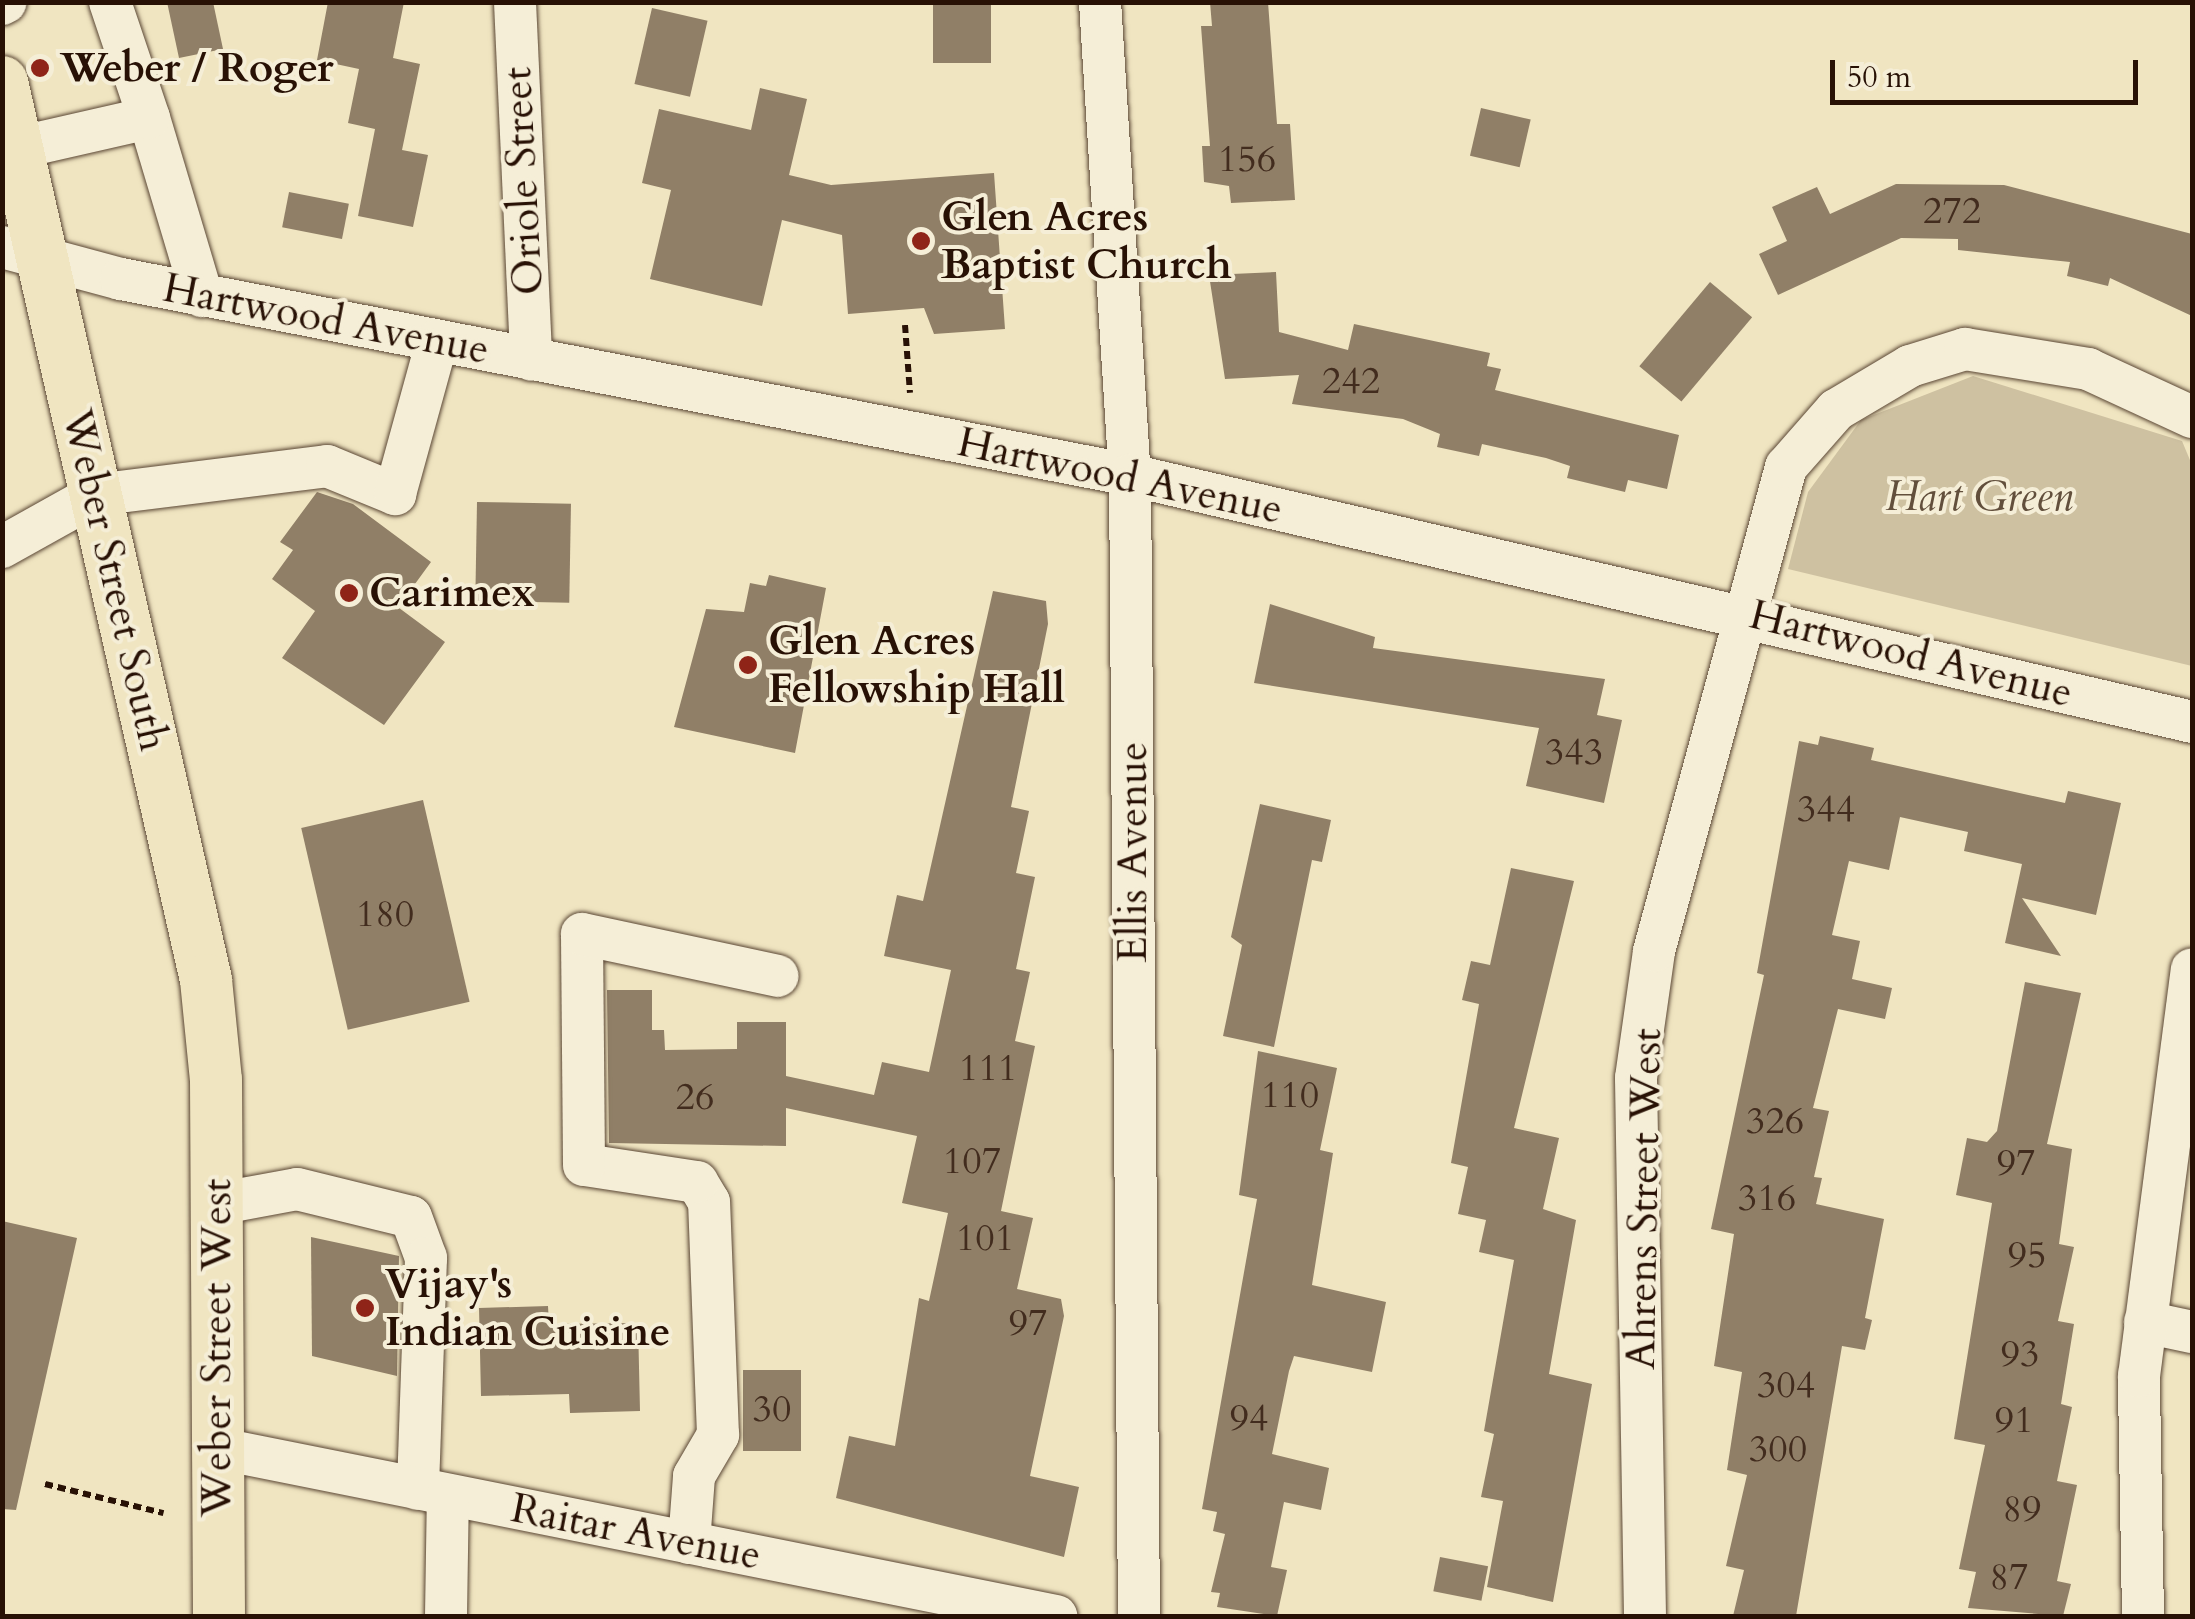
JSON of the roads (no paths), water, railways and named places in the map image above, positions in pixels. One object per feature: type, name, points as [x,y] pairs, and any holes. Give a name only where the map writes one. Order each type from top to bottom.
[{"type":"main road","name":"Weber Street South","points":[[2,82],[17,148],[22,254],[95,495],[206,980],[216,1080]]},
{"type":"main road","name":"Weber Street West","points":[[216,1080],[218,1616]]},
{"type":"street","points":[[110,2],[202,296]]},
{"type":"street","name":"Oriole Street","points":[[515,2],[531,360]]},
{"type":"street","name":"Ellis Avenue","points":[[1100,2],[1130,475],[1139,1616]]},
{"type":"street","points":[[17,148],[149,118]]},
{"type":"street","name":"Hartwood Avenue","points":[[22,254],[202,296],[1130,475],[1740,613],[2192,722]]},
{"type":"street","points":[[2,547],[95,495],[327,466],[395,494],[437,341]]},
{"type":"street","name":"Ahrens Street West","points":[[1645,1616],[1636,1078],[1654,951],[1740,613],[1786,466],[1836,410],[1910,366],[1965,350],[2088,370],[2192,417]]},
{"type":"street","points":[[689,1543],[694,1476],[718,1435],[709,1202],[697,1182],[584,1165],[582,934],[778,976]]},
{"type":"street","points":[[2142,1616],[2145,1322],[2177,1194],[2192,969]]},
{"type":"street","points":[[216,1204],[297,1189],[411,1217],[426,1258],[433,1492],[446,1616]]},
{"type":"street","points":[[2145,1322],[2192,1332]]},
{"type":"street","name":"Raitar Avenue","points":[[216,1448],[1056,1616]]},
{"type":"place","name":"Weber / Roger","points":[[40,68]]},
{"type":"place","name":"Glen Acres Baptist Church","points":[[921,241]]},
{"type":"place","name":"Carimex","points":[[349,593]]},
{"type":"place","name":"Glen Acres Fellowship Hall","points":[[748,665]]},
{"type":"place","name":"Vijay's Indian Cuisine","points":[[365,1308]]},
{"type":"park label","name":"Hart Green","points":[[1979,497]]}]
